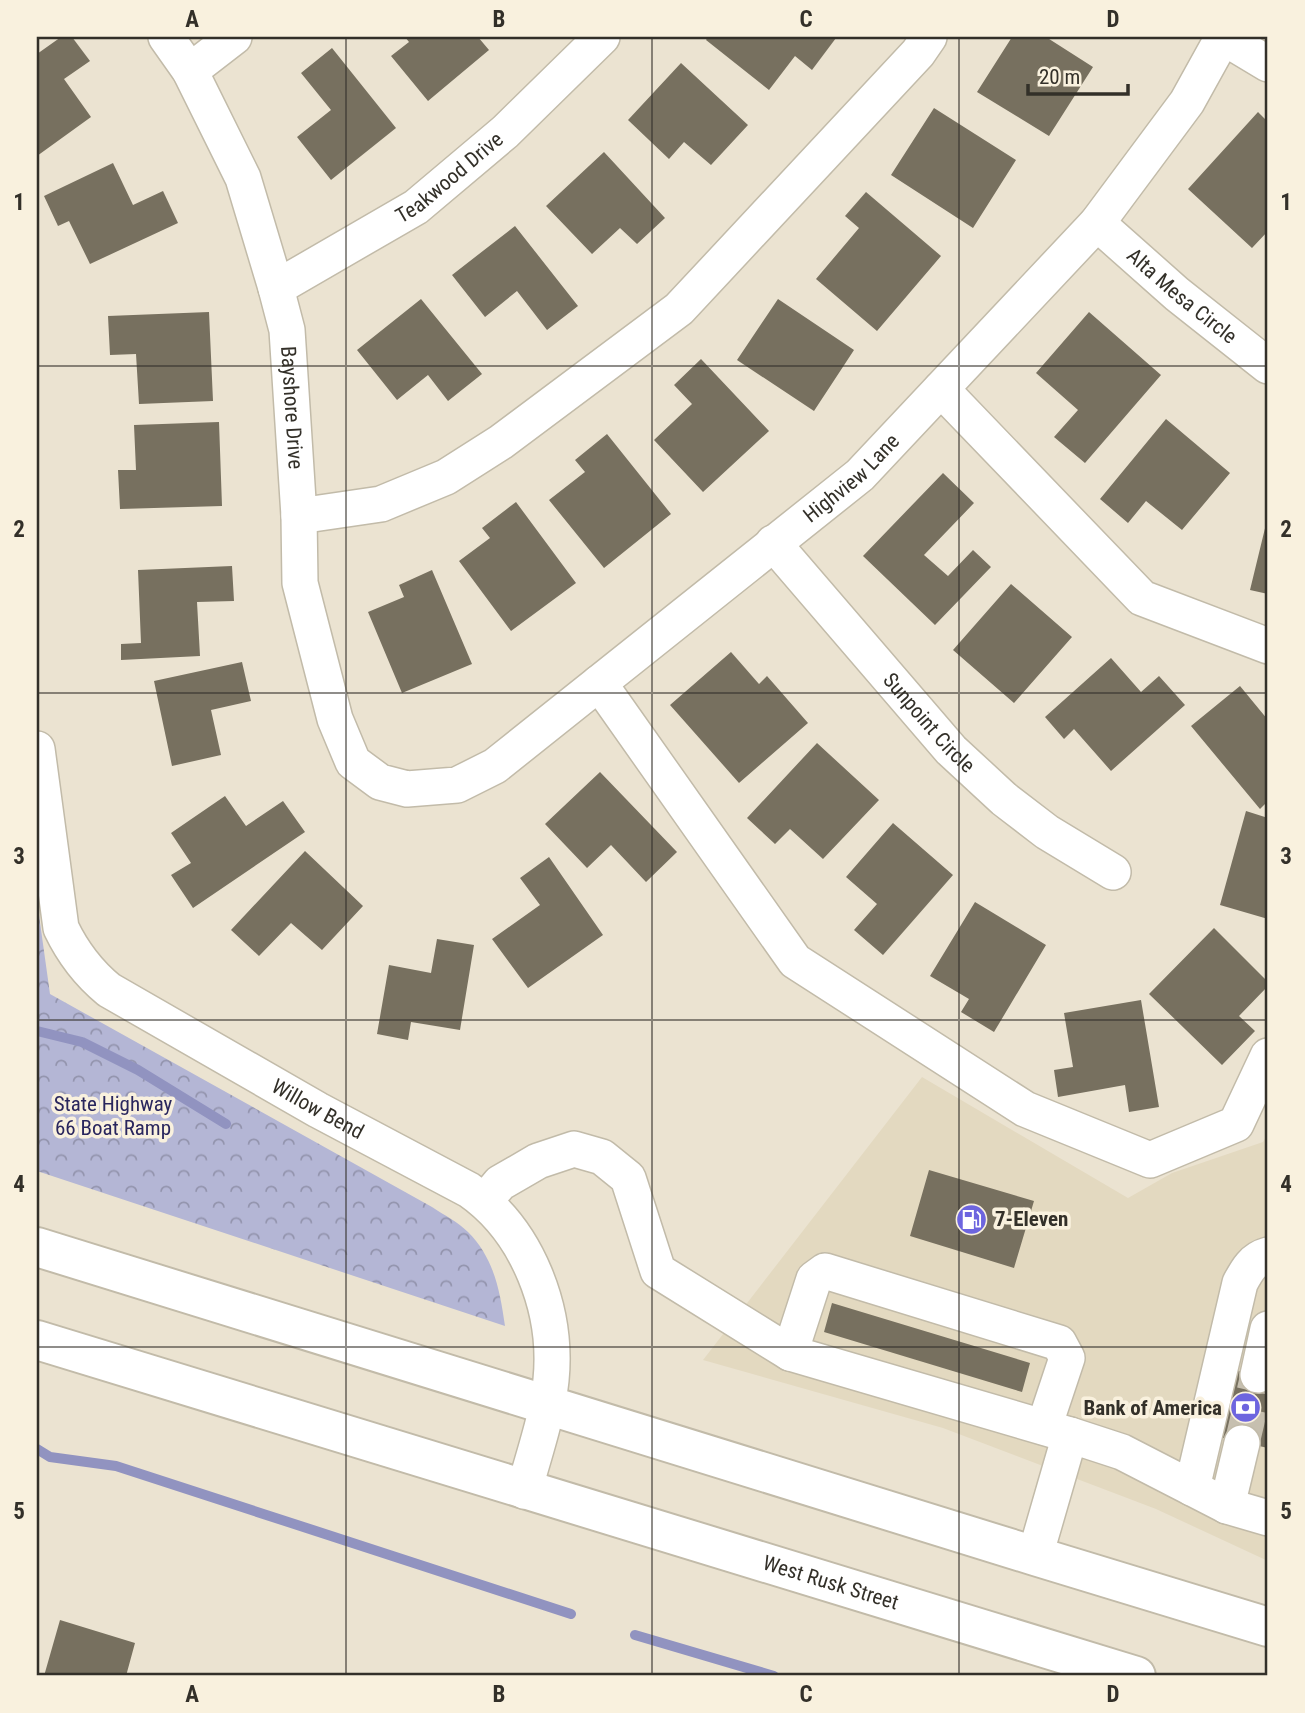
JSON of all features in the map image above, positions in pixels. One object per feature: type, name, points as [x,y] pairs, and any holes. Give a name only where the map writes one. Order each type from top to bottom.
[{"type":"main road","points":[[37,1247],[1268,1627]]},
{"type":"main road","name":"West Rusk Street","points":[[37,1340],[1136,1676]]},
{"type":"street","name":"Bayshore Drive","points":[[166,37],[190,71],[243,178],[276,288],[287,330],[299,516],[300,583],[335,719],[353,762],[380,782]]},
{"type":"street","points":[[190,71],[234,37]]},
{"type":"street","name":"Teakwood Drive","points":[[276,288],[416,207],[505,132],[602,37]]},
{"type":"street","points":[[299,516],[381,504],[446,477],[501,442],[679,309],[918,53],[929,37]]},
{"type":"street","points":[[1223,37],[1268,64]]},
{"type":"street","name":"Highview Lane","points":[[380,782],[407,789],[457,785],[495,766],[860,475],[1097,223],[1187,102],[1223,37]]},
{"type":"street","name":"Alta Mesa Circle","points":[[1097,223],[1177,294],[1268,366]]},
{"type":"street","points":[[941,389],[1142,598],[1268,646]]},
{"type":"street","name":"Sunpoint Circle","points":[[773,543],[951,750],[1014,807],[1047,832],[1113,872]]},
{"type":"street","points":[[599,683],[795,961],[1025,1109],[1150,1160],[1237,1124],[1268,1056]]},
{"type":"street","name":"Willow Bend","points":[[37,749],[61,928],[72,950],[93,976],[109,990],[485,1201],[498,1213],[520,1244],[539,1284],[545,1305],[550,1331],[551,1367],[547,1406],[524,1490]]},
{"type":"street","points":[[485,1201],[500,1183],[538,1161],[574,1149],[602,1157],[628,1178],[658,1271],[790,1353],[1122,1452],[1227,1506],[1268,1518]]},
{"type":"street","points":[[1192,1488],[1240,1283],[1248,1268],[1268,1255]]},
{"type":"street","points":[[790,1353],[814,1279],[825,1271],[1059,1343],[1067,1358],[1035,1556]]},
{"type":"street","points":[[1258,1376],[1268,1329]]},
{"type":"street","points":[[1227,1506],[1242,1443]]},
{"type":"shaded area","points":[[922,1077],[1128,1198],[1172,1173],[1263,1142],[1268,1133],[1268,1561],[1156,1509],[943,1428],[703,1360]]},
{"type":"green space","name":"State Highway 66 Boat Ramp","points":[[37,901],[50,994],[460,1225],[477,1242],[490,1264],[498,1288],[505,1326],[37,1171]]},
{"type":"building","points":[[61,37],[72,37],[90,61],[64,79],[91,117],[37,156],[37,54]]},
{"type":"building","points":[[405,37],[478,37],[489,50],[428,101],[391,56],[409,42]]},
{"type":"building","points":[[708,37],[836,38],[812,70],[795,56],[769,90],[706,40]]},
{"type":"building","points":[[1012,37],[1046,37],[1093,67],[1049,136],[977,92]]},
{"type":"building","points":[[332,48],[396,128],[331,180],[297,137],[331,110],[301,73]]},
{"type":"building","points":[[681,63],[748,125],[711,165],[684,142],[669,159],[628,120]]},
{"type":"building","points":[[934,108],[1016,160],[973,228],[891,175]]},
{"type":"building","points":[[1258,112],[1268,122],[1268,231],[1252,248],[1188,189]]},
{"type":"building","points":[[604,152],[665,218],[637,244],[620,228],[592,254],[546,206]]},
{"type":"building","points":[[113,163],[133,205],[163,191],[178,223],[90,264],[69,221],[58,226],[44,196]]},
{"type":"building","points":[[866,192],[941,256],[877,331],[816,279],[859,228],[845,216]]},
{"type":"building","points":[[515,226],[578,306],[547,330],[517,291],[485,317],[452,275]]},
{"type":"building","points":[[421,299],[482,374],[448,401],[428,375],[397,400],[357,350]]},
{"type":"building","points":[[778,299],[854,350],[814,411],[737,360]]},
{"type":"building","points":[[209,312],[213,401],[139,404],[136,354],[110,355],[108,316]]},
{"type":"building","points":[[1089,312],[1161,375],[1085,463],[1054,437],[1078,410],[1036,373]]},
{"type":"building","points":[[701,359],[769,431],[703,492],[654,440],[692,404],[674,385]]},
{"type":"building","points":[[1166,419],[1230,473],[1182,530],[1146,501],[1128,523],[1100,499]]},
{"type":"building","points":[[219,422],[222,506],[120,509],[118,470],[136,470],[134,425]]},
{"type":"building","points":[[607,434],[671,514],[604,568],[549,500],[585,472],[575,460]]},
{"type":"building","points":[[943,473],[974,503],[924,555],[948,576],[973,550],[991,567],[935,625],[863,556]]},
{"type":"building","points":[[516,502],[576,583],[511,631],[459,561],[490,538],[482,528]]},
{"type":"building","points":[[1268,520],[1268,594],[1250,590]]},
{"type":"building","points":[[232,566],[234,601],[197,602],[200,656],[121,660],[121,644],[141,643],[138,570]]},
{"type":"building","points":[[432,570],[472,664],[402,693],[368,612],[404,597],[399,585]]},
{"type":"building","points":[[1011,584],[1072,637],[1014,703],[953,650]]},
{"type":"building","points":[[731,652],[759,684],[767,676],[808,723],[739,783],[670,705]]},
{"type":"building","points":[[1111,658],[1141,692],[1159,676],[1185,705],[1111,771],[1074,729],[1064,739],[1045,717]]},
{"type":"building","points":[[242,662],[251,701],[211,710],[221,755],[172,766],[154,681]]},
{"type":"building","points":[[1240,686],[1268,720],[1268,801],[1260,809],[1191,726]]},
{"type":"building","points":[[817,743],[879,800],[823,859],[790,829],[775,844],[747,818]]},
{"type":"building","points":[[600,772],[677,852],[646,882],[611,845],[587,868],[545,824]]},
{"type":"building","points":[[225,796],[246,826],[283,801],[305,832],[193,908],[171,875],[191,863],[171,833]]},
{"type":"building","points":[[1246,811],[1268,818],[1268,919],[1220,905]]},
{"type":"building","points":[[893,823],[953,875],[883,955],[854,930],[877,904],[846,877]]},
{"type":"building","points":[[305,851],[363,906],[322,950],[291,923],[259,956],[231,930]]},
{"type":"building","points":[[549,857],[603,935],[528,988],[492,939],[540,905],[520,878]]},
{"type":"building","points":[[975,902],[1046,945],[994,1032],[961,1012],[969,999],[930,976]]},
{"type":"building","points":[[1214,928],[1268,982],[1268,986],[1239,1016],[1255,1031],[1222,1065],[1149,994]]},
{"type":"building","points":[[437,939],[474,945],[460,1030],[411,1022],[408,1040],[377,1034],[389,965],[431,973]]},
{"type":"building","points":[[1141,1000],[1159,1107],[1129,1112],[1125,1085],[1058,1097],[1054,1070],[1073,1067],[1064,1013]]},
{"type":"building","name":"7-Eleven","points":[[929,1170],[1034,1201],[1014,1268],[910,1236]]},
{"type":"building","points":[[832,1303],[1030,1363],[1022,1392],[824,1332]]},
{"type":"building","name":"Bank of America","points":[[1234,1370],[1268,1378],[1268,1448],[1219,1437]]},
{"type":"building","points":[[60,1620],[135,1643],[126,1676],[44,1676]]},
{"type":"waterway","points":[[37,1031],[82,1042],[138,1070],[226,1124]]},
{"type":"waterway","points":[[37,1449],[50,1457],[116,1466],[571,1614]]},
{"type":"waterway","points":[[635,1635],[774,1676]]},
{"type":"tunnel","points":[[1242,1443],[1258,1375]]},
{"type":"place","name":"7-Eleven","points":[[972,1219]]},
{"type":"place","name":"Bank of America","points":[[1245,1408]]}]
